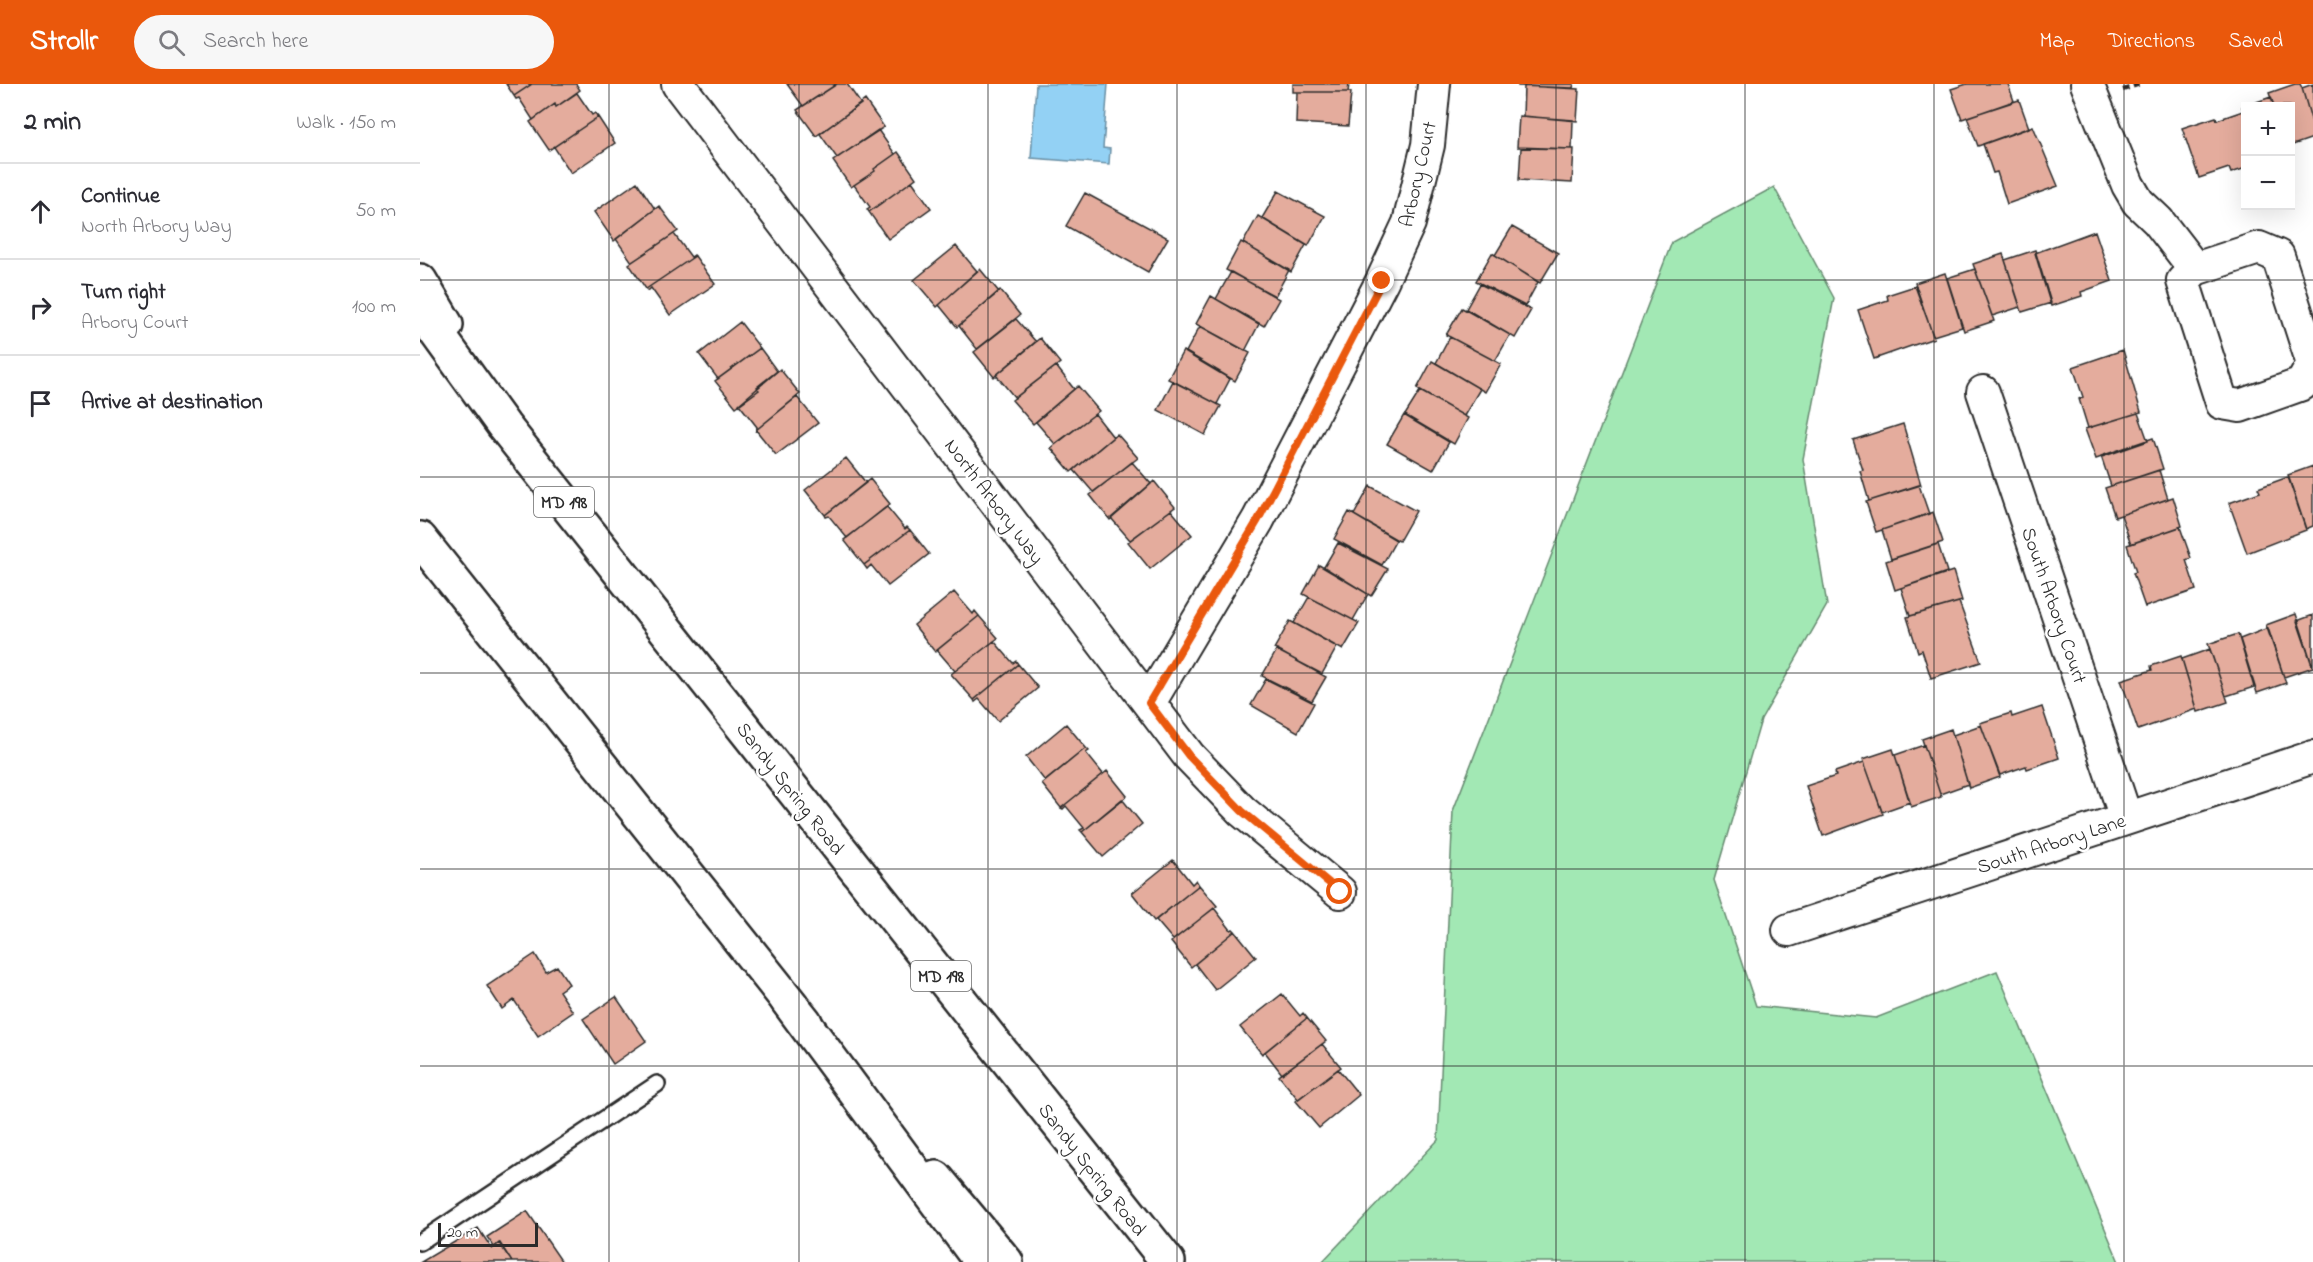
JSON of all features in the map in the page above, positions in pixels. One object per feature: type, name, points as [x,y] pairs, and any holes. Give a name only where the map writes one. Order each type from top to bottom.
[{"type":"main road","points":[[420,281],[504,426]]},
{"type":"main road","name":"Sandy Spring Road","points":[[420,310],[504,426],[1167,1262]]},
{"type":"main road","points":[[420,539],[787,1000],[1006,1262]]},
{"type":"main road","points":[[787,1000],[981,1262]]},
{"type":"street","name":"North Arbory Way","points":[[678,84],[1189,756],[1242,811],[1340,892]]},
{"type":"street","name":"Arbory Court","points":[[1149,703],[1258,520],[1382,281],[1409,224],[1428,145],[1434,84]]},
{"type":"street","points":[[2087,84],[2128,185],[2138,202],[2158,221],[2195,269]]},
{"type":"street","points":[[2259,249],[2278,256],[2313,364],[2302,384],[2240,406],[2222,403],[2183,281],[2195,269],[2259,249]]},
{"type":"street","name":"South Arbory Court","points":[[1983,393],[2126,818]]},
{"type":"street","name":"South Arbory Lane","points":[[1789,930],[2313,758]]},
{"type":"lane","points":[[420,1242],[657,1084]]},
{"type":"green space","points":[[1774,187],[1834,298],[1803,459],[1827,605],[1761,720],[1714,880],[1756,1006],[1876,1018],[1997,971],[2119,1262],[1322,1262],[1438,1140],[1453,811],[1672,242]]},
{"type":"water","points":[[1036,84],[1108,84],[1103,148],[1110,149],[1109,164],[1031,158]]},
{"type":"building","points":[[506,84],[532,84],[514,96]]},
{"type":"building","points":[[532,84],[576,84],[580,90],[533,120],[519,98],[516,99],[514,96]]},
{"type":"building","points":[[787,84],[837,84],[803,106]]},
{"type":"building","points":[[837,84],[847,84],[861,104],[816,136],[797,110]]},
{"type":"building","points":[[1293,84],[1349,84],[1348,92],[1293,92]]},
{"type":"building","points":[[1518,84],[1574,84],[1573,88],[1518,86]]},
{"type":"building","points":[[1967,84],[2008,84],[2014,101],[1962,119],[1951,89]]},
{"type":"building","points":[[2300,84],[2313,126],[2313,138],[2295,144],[2295,102],[2272,102],[2269,93]]},
{"type":"building","points":[[2313,84],[2313,126],[2302,88]]},
{"type":"building","points":[[1524,86],[1579,89],[1577,121],[1523,116]]},
{"type":"building","points":[[1297,92],[1351,92],[1348,126],[1296,123]]},
{"type":"building","points":[[577,93],[592,115],[595,113],[598,117],[549,150],[530,122],[555,104],[556,107]]},
{"type":"building","points":[[2271,97],[2273,102],[2256,102]]},
{"type":"building","points":[[865,100],[884,127],[837,158],[820,134]]},
{"type":"building","points":[[2019,100],[2029,128],[1978,146],[1967,117]]},
{"type":"building","points":[[2241,112],[2241,170],[2231,173],[2229,168],[2199,178],[2182,128],[2216,117],[2217,120]]},
{"type":"building","points":[[1519,116],[1573,120],[1572,149],[1517,147]]},
{"type":"building","points":[[598,117],[615,143],[571,173],[554,147]]},
{"type":"building","points":[[2033,126],[2058,186],[2007,204],[1997,172],[1993,173],[1983,144]]},
{"type":"building","points":[[878,130],[895,154],[851,187],[833,161]]},
{"type":"building","points":[[1521,148],[1574,149],[1572,183],[1519,180]]},
{"type":"building","points":[[898,152],[916,178],[869,212],[867,209],[870,207],[854,185]]},
{"type":"building","points":[[912,181],[931,208],[888,239],[869,212]]},
{"type":"building","points":[[637,182],[655,209],[614,241],[594,212]]},
{"type":"building","points":[[1278,191],[1325,216],[1308,246],[1262,218]]},
{"type":"building","points":[[1085,193],[1168,238],[1148,272],[1066,226]]},
{"type":"building","points":[[659,206],[678,231],[632,262],[616,239]]},
{"type":"building","points":[[1258,216],[1306,245],[1291,272],[1243,243]]},
{"type":"building","points":[[1512,227],[1558,253],[1540,283],[1495,255]]},
{"type":"building","points":[[2095,231],[2112,281],[2081,292],[2082,296],[2051,306],[2035,253]]},
{"type":"building","points":[[674,234],[691,257],[695,256],[646,289],[629,264]]},
{"type":"building","points":[[1241,242],[1289,270],[1275,296],[1226,270]]},
{"type":"building","points":[[956,246],[977,271],[937,307],[914,280]]},
{"type":"building","points":[[956,246],[977,271],[937,307],[914,280]]},
{"type":"building","points":[[2035,250],[2051,303],[2022,312],[2005,260]]},
{"type":"building","points":[[1492,253],[1538,282],[1525,306],[1476,281]]},
{"type":"building","points":[[2003,254],[2020,307],[1992,316],[1973,264]]},
{"type":"building","points":[[695,256],[715,284],[670,315],[651,288],[648,291],[646,289]]},
{"type":"building","points":[[980,269],[999,292],[957,327],[939,305]]},
{"type":"building","points":[[1975,269],[1994,321],[1964,331],[1947,278]]},
{"type":"building","points":[[1231,272],[1279,299],[1264,326],[1216,299]]},
{"type":"building","points":[[1945,273],[1962,327],[1933,336],[1915,283]]},
{"type":"building","points":[[1480,284],[1531,310],[1515,338],[1466,309]]},
{"type":"building","points":[[1915,286],[1934,338],[1874,359],[1858,310],[1888,300],[1887,295]]},
{"type":"building","points":[[1000,290],[1020,315],[977,349],[959,326]]},
{"type":"building","points":[[1211,296],[1259,324],[1245,351],[1196,324]]},
{"type":"building","points":[[1462,308],[1510,335],[1495,361],[1446,335]]},
{"type":"building","points":[[1016,319],[1036,342],[994,377],[974,352]]},
{"type":"building","points":[[740,322],[760,348],[718,379],[699,354]]},
{"type":"building","points":[[1200,326],[1250,353],[1235,381],[1186,352]]},
{"type":"building","points":[[1450,337],[1501,364],[1485,392],[1436,363]]},
{"type":"building","points":[[1040,338],[1060,363],[1015,398],[996,375]]},
{"type":"building","points":[[760,348],[777,371],[757,387],[759,390],[736,407],[715,381]]},
{"type":"building","points":[[2123,350],[2141,412],[2088,428],[2079,399],[2083,397],[2073,367]]},
{"type":"building","points":[[1183,351],[1230,379],[1217,404],[1168,379]]},
{"type":"building","points":[[1432,361],[1480,389],[1464,416],[1417,389]]},
{"type":"building","points":[[1056,366],[1074,389],[1033,424],[1012,400]]},
{"type":"building","points":[[780,369],[800,394],[756,430],[757,427],[739,404]]},
{"type":"building","points":[[1173,381],[1221,406],[1205,435],[1158,410]]},
{"type":"building","points":[[1078,386],[1099,411],[1055,444],[1036,422]]},
{"type":"building","points":[[1420,391],[1468,418],[1454,444],[1405,415]]},
{"type":"building","points":[[797,397],[818,423],[776,455],[756,430]]},
{"type":"building","points":[[2138,413],[2148,441],[2096,459],[2085,429]]},
{"type":"building","points":[[1095,414],[1113,437],[1071,472],[1051,448]]},
{"type":"building","points":[[1404,415],[1449,442],[1433,470],[1387,444]]},
{"type":"building","points":[[1903,424],[1921,485],[1869,501],[1860,471],[1863,470],[1853,440]]},
{"type":"building","points":[[1117,434],[1138,458],[1093,492],[1074,470]]},
{"type":"building","points":[[2153,438],[2163,469],[2111,486],[2101,456]]},
{"type":"building","points":[[846,458],[866,483],[825,515],[805,490]]},
{"type":"building","points":[[1132,462],[1151,484],[1110,520],[1090,495]]},
{"type":"building","points":[[2313,466],[2313,526],[2306,529],[2288,475]]},
{"type":"building","points":[[2159,470],[2168,499],[2115,517],[2105,488]]},
{"type":"building","points":[[2288,477],[2306,530],[2247,553],[2229,503],[2260,492],[2258,488]]},
{"type":"building","points":[[870,479],[890,504],[847,538],[829,516],[825,515]]},
{"type":"building","points":[[1154,481],[1175,507],[1130,540],[1111,518]]},
{"type":"building","points":[[1919,485],[1929,514],[1876,532],[1866,502]]},
{"type":"building","points":[[1370,486],[1416,511],[1399,541],[1354,515]]},
{"type":"building","points":[[2173,497],[2182,526],[2131,544],[2121,515]]},
{"type":"building","points":[[887,507],[905,529],[907,527],[910,530],[864,565],[844,540]]},
{"type":"building","points":[[1171,510],[1192,535],[1150,569],[1128,542]]},
{"type":"building","points":[[1349,512],[1396,540],[1382,565],[1334,539]]},
{"type":"building","points":[[1933,512],[1943,542],[1891,559],[1882,530]]},
{"type":"building","points":[[2180,527],[2191,558],[2186,560],[2196,590],[2145,607],[2133,573],[2136,572],[2127,545]]},
{"type":"building","points":[[910,530],[929,554],[888,586],[871,565],[867,569],[864,565]]},
{"type":"building","points":[[1338,543],[1388,569],[1371,596],[1324,567]]},
{"type":"building","points":[[1938,544],[1947,572],[1895,590],[1886,561]]},
{"type":"building","points":[[1319,565],[1368,594],[1353,620],[1303,594]]},
{"type":"building","points":[[1953,571],[1962,601],[1910,616],[1901,588]]},
{"type":"building","points":[[954,592],[973,614],[975,611],[979,616],[935,652],[914,625]]},
{"type":"building","points":[[1309,597],[1359,623],[1343,650],[1294,623]]},
{"type":"building","points":[[1959,602],[1981,662],[1931,678],[1922,650],[1918,652],[1907,617]]},
{"type":"building","points":[[2296,614],[2313,667],[2284,677],[2266,625]]},
{"type":"building","points":[[2313,615],[2313,668],[2297,621]]},
{"type":"building","points":[[979,616],[998,638],[955,671],[937,650]]},
{"type":"building","points":[[1290,621],[1337,647],[1322,674],[1274,649]]},
{"type":"building","points":[[2268,628],[2286,683],[2257,693],[2240,639]]},
{"type":"building","points":[[2238,634],[2254,687],[2226,696],[2208,644]]},
{"type":"building","points":[[994,641],[1013,663],[1016,661],[1018,664],[974,700],[951,674]]},
{"type":"building","points":[[2210,649],[2228,702],[2198,712],[2182,659]]},
{"type":"building","points":[[1277,650],[1326,677],[1312,701],[1262,676]]},
{"type":"building","points":[[2181,656],[2197,709],[2138,730],[2121,680],[2152,670],[2151,666]]},
{"type":"building","points":[[1018,664],[1038,688],[998,721],[979,699],[975,702],[974,700]]},
{"type":"building","points":[[1266,679],[1314,703],[1298,732],[1251,705]]},
{"type":"building","points":[[2042,707],[2059,758],[2000,775],[1980,723],[2011,713],[2012,717]]},
{"type":"building","points":[[1066,724],[1086,748],[1045,781],[1026,757]]},
{"type":"building","points":[[1981,725],[2000,777],[1969,788],[1953,735]]},
{"type":"building","points":[[1951,729],[1968,784],[1940,794],[1922,739]]},
{"type":"building","points":[[1924,745],[1941,797],[1911,807],[1895,755]]},
{"type":"building","points":[[1086,748],[1089,751],[1086,753],[1103,774],[1061,808],[1042,784]]},
{"type":"building","points":[[1893,749],[1910,802],[1882,812],[1863,759]]},
{"type":"building","points":[[1864,762],[1883,814],[1823,836],[1806,786],[1836,776],[1835,772]]},
{"type":"building","points":[[1107,771],[1127,796],[1082,832],[1080,830],[1084,828],[1066,806],[1061,808]]},
{"type":"building","points":[[1122,799],[1142,824],[1103,857],[1082,832]]},
{"type":"building","points":[[1173,860],[1192,884],[1196,880],[1199,885],[1154,921],[1132,893]]},
{"type":"building","points":[[1199,885],[1217,906],[1173,940],[1156,920]]},
{"type":"building","points":[[1214,908],[1231,930],[1235,931],[1191,967],[1171,942]]},
{"type":"building","points":[[1235,931],[1256,957],[1215,990],[1195,964]]},
{"type":"building","points":[[535,954],[546,972],[557,966],[569,984],[559,991],[573,1012],[538,1036],[514,1000],[502,1009],[487,986]]},
{"type":"building","points":[[1282,994],[1300,1016],[1303,1013],[1307,1018],[1262,1054],[1240,1027]]},
{"type":"building","points":[[616,997],[646,1041],[613,1064],[583,1019]]},
{"type":"building","points":[[1307,1018],[1326,1041],[1282,1074],[1265,1052]]},
{"type":"building","points":[[1322,1044],[1341,1067],[1298,1099],[1279,1076]]},
{"type":"building","points":[[1338,1069],[1359,1095],[1319,1128],[1296,1101]]},
{"type":"building","points":[[527,1211],[562,1262],[512,1262],[499,1243],[494,1247],[487,1237]]},
{"type":"building","points":[[478,1228],[492,1249],[500,1243],[512,1262],[421,1262]]},
{"type":"route","points":[[1340,892],[1242,811],[1189,756],[1149,703],[1258,520],[1382,281]]}]
